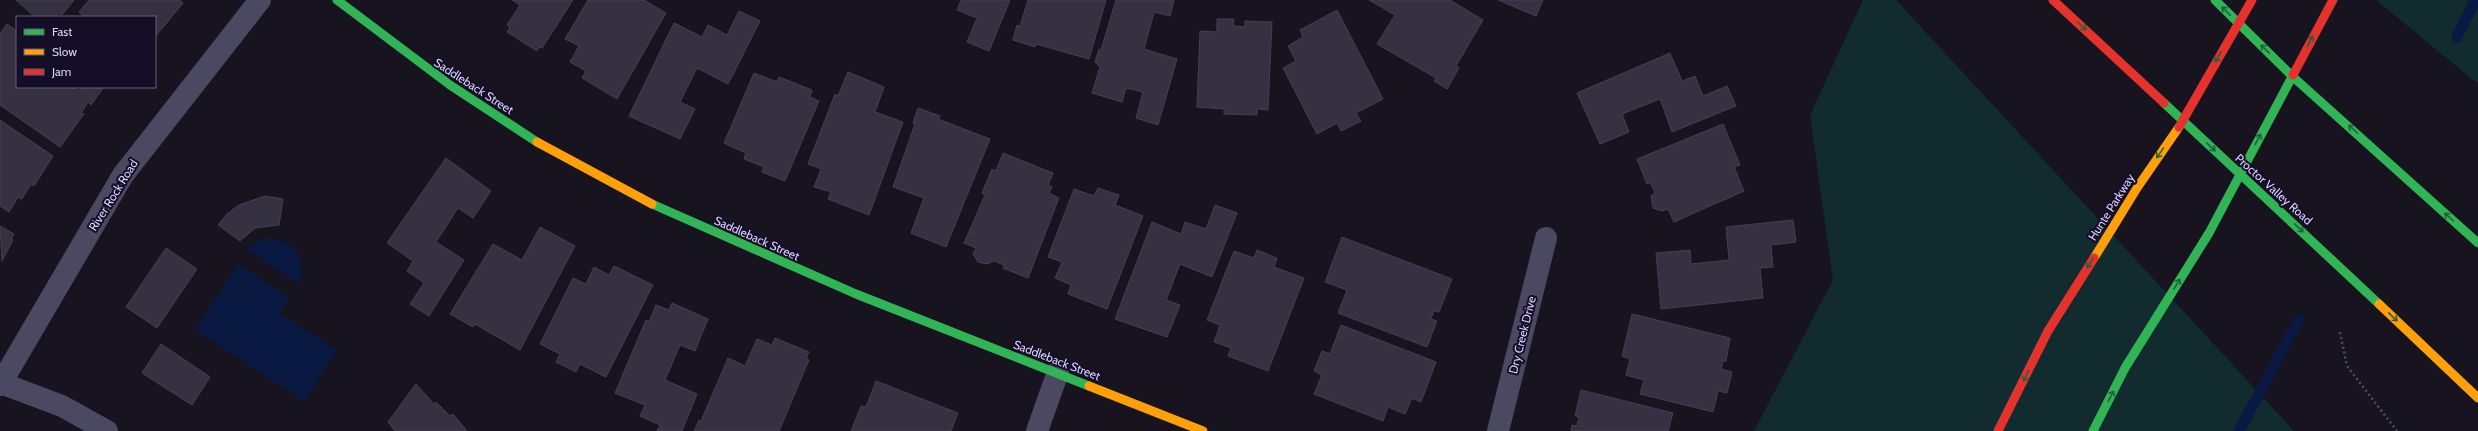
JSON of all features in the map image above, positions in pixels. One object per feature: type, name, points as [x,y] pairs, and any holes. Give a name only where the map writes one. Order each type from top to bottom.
[{"type":"street","name":"River Rock Road","points":[[0,384],[123,175],[260,0]]},
{"type":"street","name":"Saddleback Street","points":[[337,0],[402,53],[480,106],[565,158],[651,204],[906,315],[1058,372],[1203,431]]},
{"type":"street","name":"Proctor Valley Road","points":[[2053,0],[2478,398]]},
{"type":"street","points":[[2215,0],[2292,76],[2478,243]]},
{"type":"street","name":"Hunte Parkway","points":[[1998,431],[2048,332],[2137,188],[2183,122],[2237,23],[2252,0]]},
{"type":"street","points":[[2093,431],[2125,368],[2209,233],[2239,173],[2333,0]]},
{"type":"street","name":"Dry Creek Drive","points":[[1498,431],[1546,238]]},
{"type":"street","points":[[1037,431],[1058,372]]},
{"type":"street","points":[[0,384],[62,406],[107,431]]},
{"type":"path","points":[[2340,332],[2347,366],[2397,431]]},
{"type":"green space","points":[[1863,0],[1896,0],[2294,431],[1754,431],[1833,280],[1810,115]]},
{"type":"green space","points":[[2376,0],[2478,0],[2478,84]]},
{"type":"water","points":[[270,238],[287,243],[298,253],[302,266],[299,284],[247,250],[261,240]]},
{"type":"water","points":[[238,264],[289,298],[279,313],[337,350],[304,401],[195,330]]},
{"type":"building","points":[[16,0],[74,0],[62,15],[59,13],[57,16],[34,16]]},
{"type":"building","points":[[89,0],[180,0],[183,3],[156,36],[156,16],[84,16],[79,12]]},
{"type":"building","points":[[512,0],[573,0],[542,48],[539,47],[537,51],[507,32],[510,27],[507,25],[520,5]]},
{"type":"building","points":[[588,0],[644,0],[666,13],[617,99],[582,78],[586,71],[570,62],[579,46],[565,39]]},
{"type":"building","points":[[961,0],[1010,0],[989,51],[967,42],[977,18],[957,10]]},
{"type":"building","points":[[1028,0],[1106,0],[1089,59],[1036,44],[1035,47],[1013,40],[1017,25],[1020,26]]},
{"type":"building","points":[[1116,0],[1174,0],[1170,16],[1154,12],[1144,49],[1177,59],[1158,125],[1136,118],[1143,92],[1126,88],[1122,102],[1092,93],[1100,67],[1095,62],[1099,49],[1101,50]]},
{"type":"building","points":[[1369,0],[1450,0],[1483,20],[1456,66],[1459,68],[1447,89],[1434,81],[1436,78],[1377,44],[1395,15]]},
{"type":"building","points":[[1498,0],[1543,0],[1536,16]]},
{"type":"building","points":[[1337,10],[1383,99],[1356,113],[1361,121],[1341,131],[1337,123],[1317,134],[1283,68],[1296,61],[1288,46],[1303,37],[1300,30]]},
{"type":"building","points":[[739,11],[760,21],[728,84],[697,68],[680,102],[695,109],[680,139],[629,116],[674,23],[702,37],[708,25],[727,35]]},
{"type":"building","points":[[1217,19],[1234,19],[1233,26],[1245,27],[1245,21],[1272,22],[1268,110],[1257,109],[1257,115],[1224,114],[1224,109],[1197,107],[1200,31],[1217,32]]},
{"type":"building","points":[[7,24],[16,30],[16,88],[75,88],[79,91],[81,88],[103,88],[91,105],[88,102],[81,113],[84,114],[60,147],[0,105],[0,34]]},
{"type":"building","points":[[1670,53],[1682,81],[1695,76],[1703,96],[1727,86],[1736,106],[1672,132],[1660,99],[1622,114],[1629,132],[1600,144],[1577,93]]},
{"type":"building","points":[[848,72],[884,87],[875,112],[903,122],[869,215],[828,199],[831,192],[814,187],[821,169],[808,164],[835,94],[838,96]]},
{"type":"building","points":[[754,73],[777,82],[779,77],[812,90],[810,97],[819,101],[785,181],[762,172],[764,167],[744,159],[746,153],[724,143]]},
{"type":"building","points":[[918,108],[940,116],[938,119],[990,139],[946,247],[911,233],[924,198],[893,187],[915,124],[913,123]]},
{"type":"building","points":[[0,120],[53,156],[34,186],[31,184],[22,199],[18,197],[9,212],[0,206]]},
{"type":"building","points":[[1723,124],[1740,165],[1734,167],[1744,191],[1674,222],[1668,209],[1662,211],[1653,208],[1651,196],[1655,192],[1650,182],[1647,184],[1637,159]]},
{"type":"building","points":[[1003,153],[1053,173],[1048,185],[1052,187],[1049,193],[1059,198],[1028,278],[1003,268],[1004,265],[994,261],[987,264],[978,262],[973,254],[976,248],[964,243],[985,195],[982,193],[992,169],[996,171]]},
{"type":"building","points":[[446,158],[491,191],[473,218],[458,208],[436,242],[464,260],[429,316],[410,304],[424,283],[407,271],[413,261],[387,243]]},
{"type":"building","points":[[1098,188],[1119,195],[1115,205],[1143,216],[1107,309],[1068,294],[1071,285],[1055,278],[1062,262],[1048,257],[1074,189],[1094,196]]},
{"type":"building","points":[[265,196],[283,199],[279,225],[255,228],[240,241],[218,225],[227,214],[239,205]]},
{"type":"building","points":[[1215,205],[1237,213],[1212,277],[1180,264],[1166,300],[1180,305],[1167,337],[1115,319],[1152,222],[1181,234],[1185,222],[1206,229]]},
{"type":"building","points":[[1793,220],[1796,242],[1771,245],[1773,267],[1760,268],[1763,298],[1661,309],[1656,253],[1690,250],[1691,264],[1729,260],[1726,227]]},
{"type":"building","points":[[0,226],[14,234],[11,239],[13,240],[2,261]]},
{"type":"building","points":[[540,227],[575,246],[520,350],[475,324],[473,327],[450,314],[493,244],[522,260]]},
{"type":"building","points":[[1342,237],[1452,279],[1439,312],[1434,311],[1431,319],[1437,321],[1427,347],[1338,313],[1347,290],[1325,282]]},
{"type":"building","points":[[166,248],[197,269],[157,328],[126,307]]},
{"type":"building","points":[[1257,250],[1277,258],[1274,267],[1304,278],[1268,371],[1228,356],[1231,348],[1214,342],[1220,325],[1207,320],[1234,251],[1254,258]]},
{"type":"building","points":[[614,266],[653,285],[606,377],[580,364],[576,372],[556,362],[560,354],[540,344],[573,278],[586,284],[594,267],[609,275]]},
{"type":"building","points":[[672,303],[708,319],[695,351],[680,345],[665,380],[697,394],[682,431],[657,431],[660,425],[640,416],[645,405],[615,393],[646,320],[649,322],[656,305],[669,310]]},
{"type":"building","points":[[1632,314],[1730,338],[1726,361],[1723,361],[1721,369],[1732,372],[1727,393],[1718,391],[1713,412],[1640,394],[1644,380],[1626,375],[1630,359],[1622,356]]},
{"type":"building","points":[[1341,325],[1436,362],[1421,402],[1412,398],[1405,414],[1388,407],[1383,421],[1314,394],[1322,375],[1314,371],[1322,351],[1330,354]]},
{"type":"building","points":[[775,338],[809,352],[806,359],[809,360],[779,431],[694,431],[699,420],[701,421],[728,358],[745,366],[757,339],[772,345]]},
{"type":"building","points":[[161,344],[210,377],[192,405],[142,373]]},
{"type":"building","points":[[876,381],[958,413],[951,431],[851,431],[861,406],[866,407]]},
{"type":"building","points":[[416,384],[434,404],[436,402],[450,416],[453,414],[467,431],[395,431],[388,422]]},
{"type":"building","points":[[1581,390],[1673,413],[1668,431],[1571,431],[1572,425],[1577,426],[1579,417],[1575,416]]},
{"type":"waterway","points":[[2457,37],[2475,0]]},
{"type":"waterway","points":[[2239,431],[2299,319]]},
{"type":"traffic: fast","points":[[337,0],[450,85],[537,142]]},
{"type":"traffic: fast","points":[[2215,0],[2292,76],[2478,243]]},
{"type":"traffic: fast","points":[[2093,431],[2125,368],[2209,233],[2293,75]]},
{"type":"traffic: fast","points":[[2164,103],[2379,304]]},
{"type":"traffic: fast","points":[[652,204],[856,294],[1089,386]]},
{"type":"traffic: slow","points":[[2094,258],[2137,188],[2179,127]]},
{"type":"traffic: slow","points":[[537,142],[652,204]]},
{"type":"traffic: slow","points":[[2379,304],[2478,398]]},
{"type":"traffic: slow","points":[[1089,386],[1203,431]]},
{"type":"traffic: jam","points":[[2053,0],[2164,103]]},
{"type":"traffic: jam","points":[[2179,127],[2252,0]]},
{"type":"traffic: jam","points":[[2293,75],[2333,0]]},
{"type":"traffic: jam","points":[[1998,431],[2048,331],[2094,258]]}]
